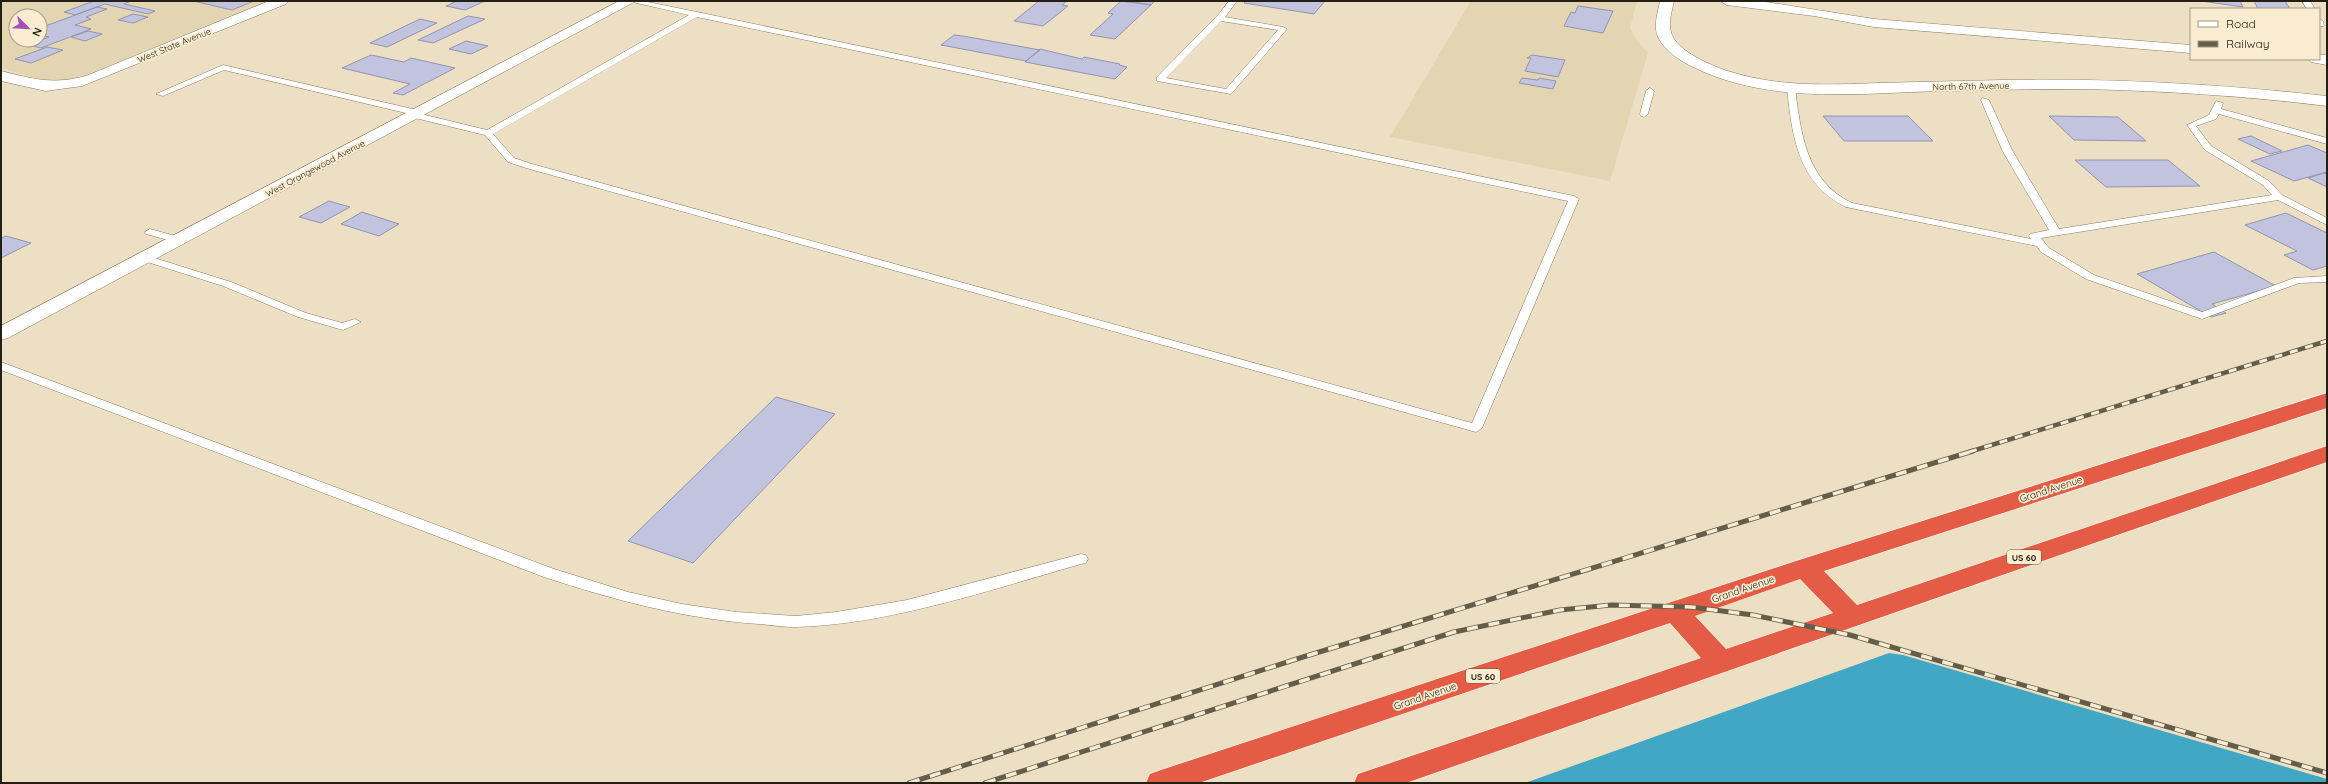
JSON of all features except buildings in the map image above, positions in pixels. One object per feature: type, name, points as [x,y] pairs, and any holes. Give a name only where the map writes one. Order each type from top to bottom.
[{"type":"highway","name":"Grand Avenue","points":[[1161,783],[1805,568],[2327,400]]},
{"type":"highway","name":"US 60","points":[[1369,783],[2327,454]]},
{"type":"highway","points":[[1805,568],[1852,616]]},
{"type":"highway","points":[[1675,611],[1721,662]]},
{"type":"main road","name":"West State Avenue","points":[[1,76],[46,88],[66,87],[91,79],[281,1]]},
{"type":"main road","name":"West Orangewood Avenue","points":[[1,334],[629,1]]},
{"type":"main road","name":"North 67th Avenue","points":[[1667,1],[1663,18],[1664,32],[1667,41],[1687,57],[1733,76],[1791,88],[2120,86],[2205,90],[2327,101]]},
{"type":"main road","points":[[1726,1],[1814,12],[1874,23],[2190,50]]},
{"type":"main road","points":[[1814,12],[1871,13],[2190,40]]},
{"type":"lane","points":[[160,94],[222,67],[415,114],[488,133],[511,160],[529,166],[1476,428],[1574,199],[632,1]]},
{"type":"lane","points":[[1219,18],[1283,29],[1228,92],[1160,79],[1219,18],[1233,1]]},
{"type":"lane","points":[[488,133],[697,14]]},
{"type":"lane","points":[[1791,88],[1802,150],[1809,169],[1829,194],[1849,205],[2040,244]]},
{"type":"lane","points":[[1644,114],[1650,91]]},
{"type":"lane","points":[[1985,100],[2007,150],[2056,233]]},
{"type":"lane","points":[[2327,142],[2217,107],[2213,118],[2191,125],[2208,148],[2266,183],[2279,198],[2327,222]]},
{"type":"lane","points":[[2279,198],[2034,236],[2045,250],[2090,277],[2202,316],[2298,280],[2327,279]]},
{"type":"lane","points":[[150,232],[178,240]]},
{"type":"lane","points":[[145,258],[227,284],[302,315],[343,326],[355,322]]},
{"type":"lane","points":[[1,366],[549,573],[601,591],[649,604],[732,618],[800,621],[917,604],[1081,559]]},
{"type":"shaded area","points":[[1,1],[272,1],[83,77],[53,83],[1,68]]},
{"type":"shaded area","points":[[1471,1],[1637,1],[1630,28],[1635,38],[1648,53],[1610,181],[1390,137]]},
{"type":"water","points":[[1889,653],[1903,655],[2327,779],[2327,783],[1525,783]]},
{"type":"railway","points":[[1969,452],[2327,341]]},
{"type":"railway","points":[[909,783],[1303,657],[1973,451]]},
{"type":"railway","points":[[985,783],[1454,632],[1560,610],[1611,605],[1691,607],[1753,615],[1850,635],[2327,773]]}]
